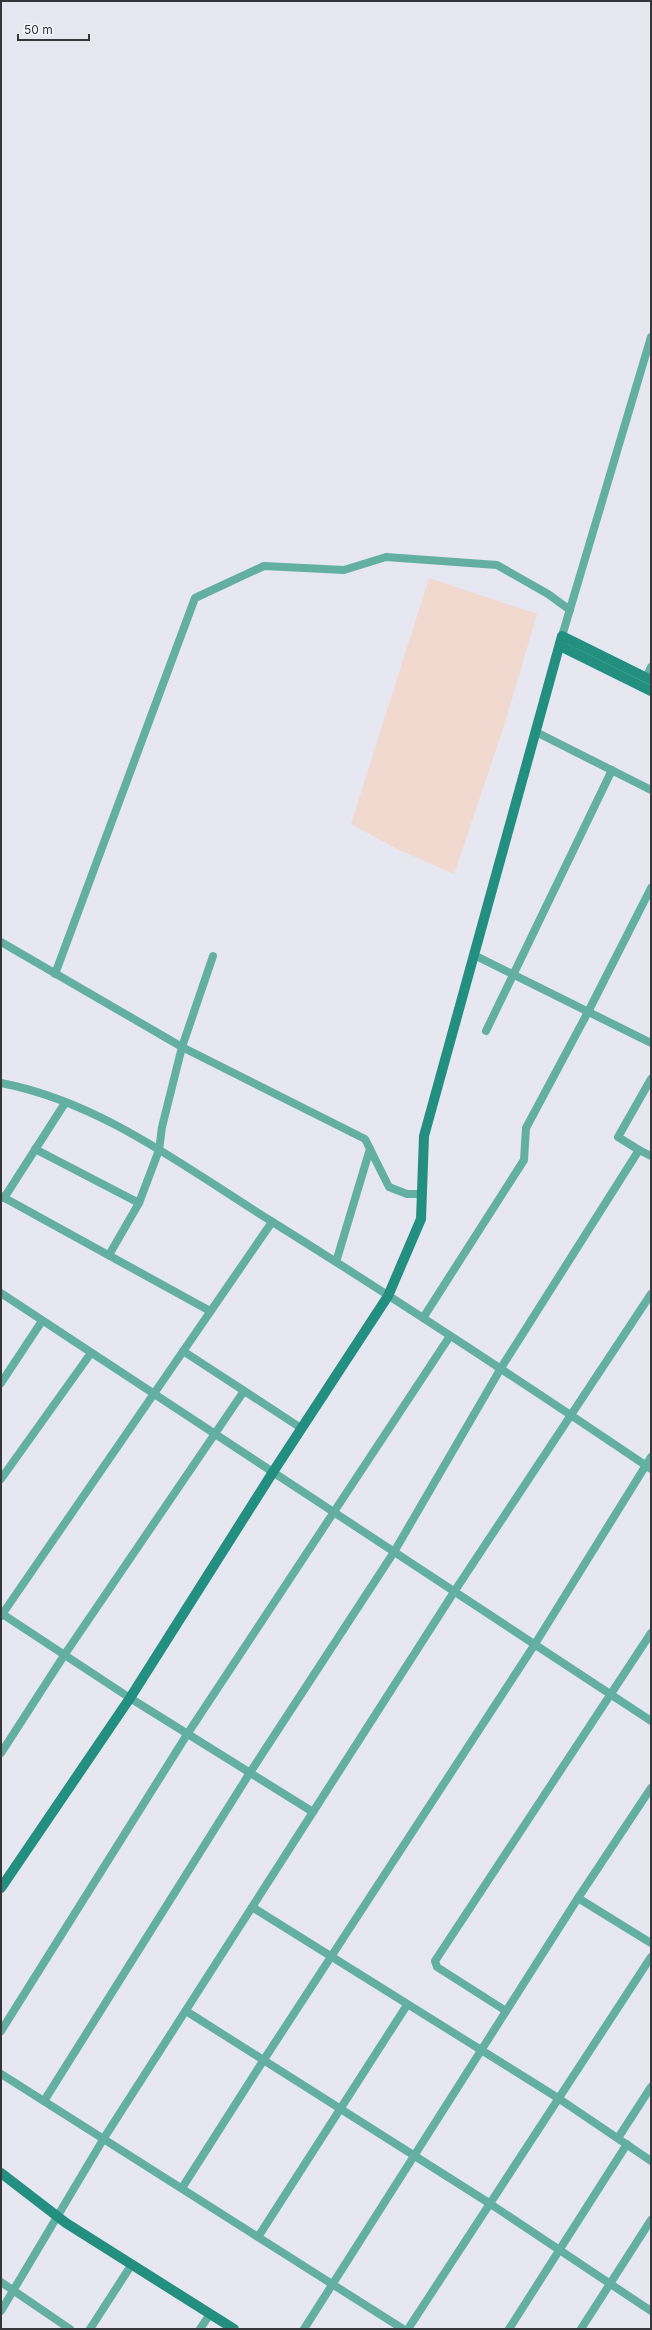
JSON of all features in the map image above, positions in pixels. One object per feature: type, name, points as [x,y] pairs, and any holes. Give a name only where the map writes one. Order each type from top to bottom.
[{"type":"street","points":[[1,1888],[130,1698],[301,1428],[388,1296],[421,1219],[424,1136],[561,640],[651,337]]},
{"type":"street","points":[[55,974],[195,598],[264,566],[344,570],[386,557],[497,566],[548,594],[570,610]]},
{"type":"street","points":[[561,640],[649,679],[651,667]]},
{"type":"street","points":[[561,640],[651,691]]},
{"type":"street","points":[[536,732],[651,790]]},
{"type":"street","points":[[486,1031],[612,770]]},
{"type":"street","points":[[423,1318],[524,1160],[526,1128],[588,1012],[651,888]]},
{"type":"street","points":[[1,942],[182,1046],[365,1139],[389,1187],[407,1194],[422,1194]]},
{"type":"street","points":[[474,955],[651,1043]]},
{"type":"street","points":[[109,1255],[139,1203],[159,1150],[162,1127],[182,1046],[213,956]]},
{"type":"street","points":[[651,1079],[618,1137],[651,1156]]},
{"type":"street","points":[[1,1083],[29,1088],[93,1114],[159,1150],[501,1368],[648,1467]]},
{"type":"street","points":[[65,1103],[3,1197],[210,1312]]},
{"type":"street","points":[[35,1149],[139,1203]]},
{"type":"street","points":[[336,1262],[370,1149]]},
{"type":"street","points":[[44,2101],[250,1771],[394,1552],[501,1368],[639,1150]]},
{"type":"street","points":[[272,1222],[1,1614],[65,1654],[130,1698],[250,1771],[313,1812]]},
{"type":"street","points":[[1,1293],[651,1721]]},
{"type":"street","points":[[1,2311],[56,2215],[104,2138],[454,1592],[651,1294]]},
{"type":"street","points":[[1,1383],[42,1321]]},
{"type":"street","points":[[1,2031],[188,1733],[333,1511],[450,1336]]},
{"type":"street","points":[[183,1351],[301,1428]]},
{"type":"street","points":[[1,1479],[91,1353]]},
{"type":"street","points":[[1,1753],[65,1654],[244,1391]]},
{"type":"street","points":[[182,2188],[263,2060],[332,1957],[535,1644],[648,1467],[651,1457]]},
{"type":"street","points":[[506,2010],[437,1967],[435,1961],[651,1633]]},
{"type":"street","points":[[304,2329],[331,2283],[482,2050],[506,2010],[651,1788]]},
{"type":"street","points":[[578,1898],[651,1943]]},
{"type":"street","points":[[252,1907],[558,2098],[651,2161]]},
{"type":"street","points":[[408,2329],[651,1957]]},
{"type":"street","points":[[258,2237],[341,2111],[407,2005]]},
{"type":"street","points":[[186,2011],[341,2111],[489,2203],[651,2311]]},
{"type":"street","points":[[1,2074],[403,2329]]},
{"type":"street","points":[[618,2138],[651,2087]]},
{"type":"street","points":[[509,2329],[627,2144]]},
{"type":"street","points":[[1,2173],[56,2215],[234,2329]]},
{"type":"street","points":[[581,2329],[651,2220]]},
{"type":"street","points":[[90,2329],[132,2264]]},
{"type":"street","points":[[1,2282],[70,2329]]},
{"type":"street","points":[[200,2329],[210,2314]]},
{"type":"shaded area","points":[[429,578],[537,614],[504,726],[454,874],[399,850],[351,824]]}]
